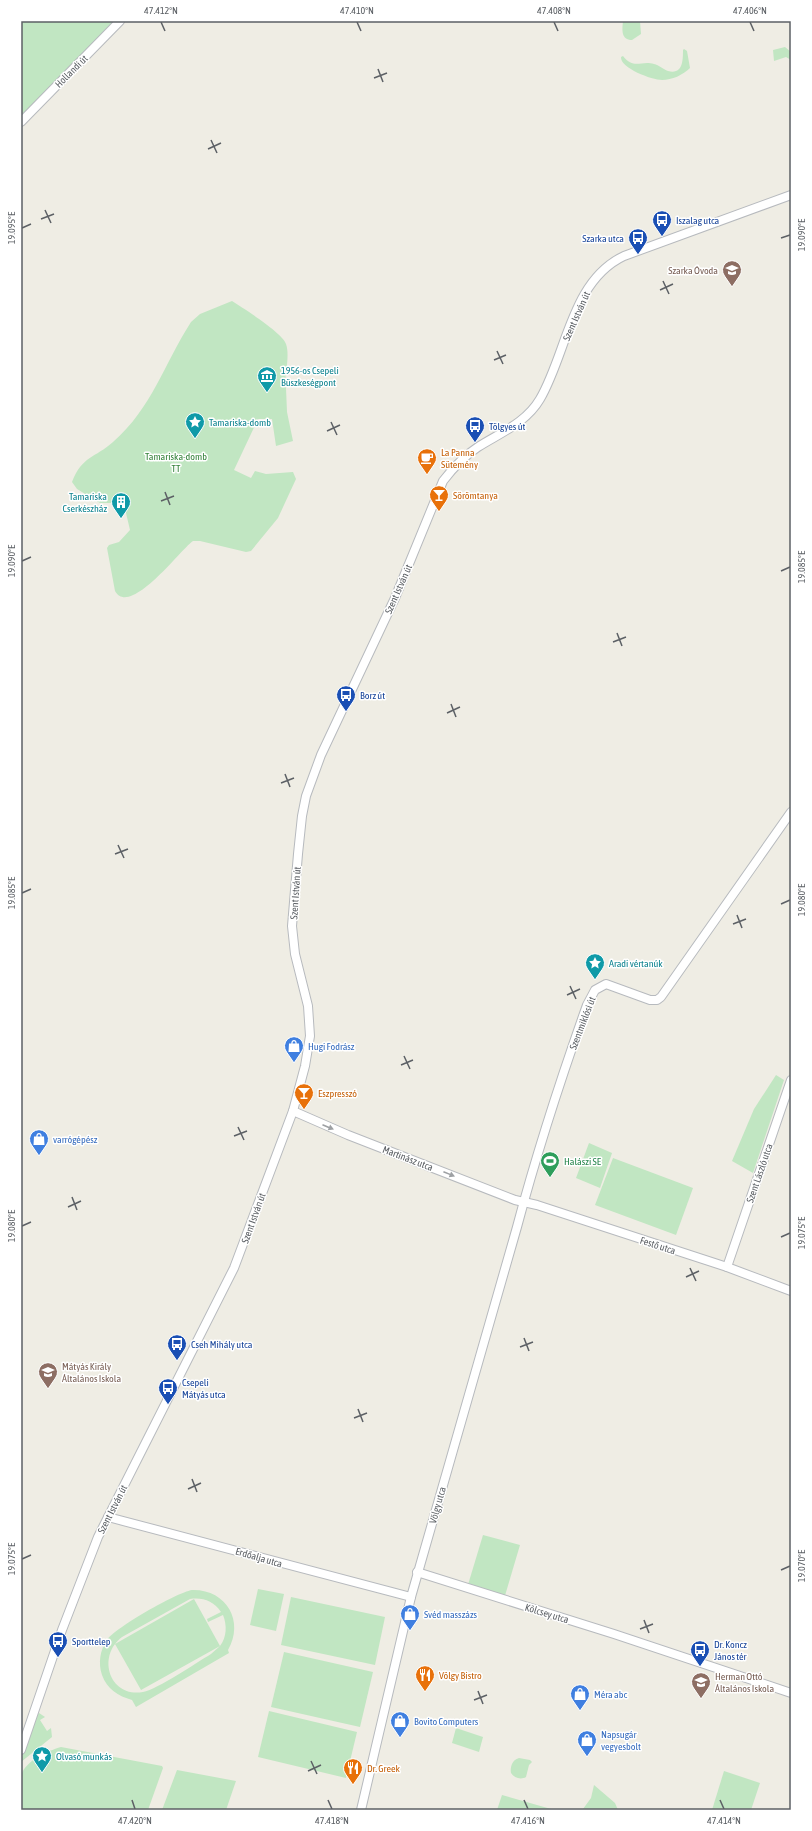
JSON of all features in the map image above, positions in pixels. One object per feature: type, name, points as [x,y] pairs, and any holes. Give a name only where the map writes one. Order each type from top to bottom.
[{"type":"street","name":"Hollandi út","points":[[21,122],[120,21]]},
{"type":"street","name":"Szent István út","points":[[21,1750],[64,1624],[98,1537],[234,1268],[293,1110],[305,1066],[310,1036],[308,1006],[295,954],[292,926],[298,854],[306,796],[321,755],[395,598],[443,481],[455,466],[472,452],[517,423],[534,407],[545,387],[583,296],[601,271],[624,256],[791,195]]},
{"type":"street","name":"Szentmiklósi út","points":[[524,1202],[552,1108],[592,994],[600,986],[607,984],[650,1000],[657,1000],[661,997],[791,812]]},
{"type":"street","name":"Szent László utca","points":[[727,1267],[791,1080]]},
{"type":"street","name":"Martinász utca","points":[[293,1110],[348,1135],[524,1202]]},
{"type":"street","name":"Festő utca","points":[[524,1202],[727,1267],[791,1291]]},
{"type":"street","name":"Völgy utca","points":[[361,1810],[410,1597],[524,1202]]},
{"type":"street","name":"Erdőalja utca","points":[[108,1517],[410,1597]]},
{"type":"street","name":"Kölcsey utca","points":[[417,1572],[791,1693]]},
{"type":"green space","points":[[21,21],[122,21],[21,122]]},
{"type":"green space","points":[[623,21],[640,21],[641,34],[632,40],[628,40],[623,34]]},
{"type":"green space","points":[[785,47],[791,52],[791,60],[786,57],[774,61],[773,50]]},
{"type":"green space","points":[[684,49],[687,51],[690,68],[677,77],[666,80],[651,78],[637,73],[622,61],[621,57],[623,56],[634,64],[654,64],[673,72],[677,71],[681,66]]},
{"type":"green space","name":"Tamariska-domb TT","points":[[232,301],[270,327],[283,339],[286,344],[287,359],[285,386],[287,412],[293,441],[276,446],[272,419],[258,419],[234,470],[251,478],[255,471],[266,474],[293,472],[296,479],[278,518],[251,551],[246,552],[200,541],[193,541],[143,589],[132,596],[122,597],[115,591],[107,548],[109,545],[119,542],[130,530],[126,513],[128,501],[125,497],[114,503],[100,503],[77,489],[72,482],[80,467],[113,442],[138,415],[148,400],[191,322],[200,314]]},
{"type":"green space","points":[[776,1075],[784,1080],[753,1173],[732,1161],[754,1109]]},
{"type":"green space","points":[[589,1143],[612,1153],[600,1188],[576,1178]]},
{"type":"green space","points":[[613,1158],[693,1188],[676,1235],[595,1205]]},
{"type":"green space","points":[[483,1535],[520,1545],[504,1599],[467,1588]]},
{"type":"green space","points":[[258,1589],[284,1594],[276,1631],[250,1625]]},
{"type":"green space","points":[[192,1590],[204,1591],[223,1601],[229,1609],[233,1618],[234,1628],[233,1639],[228,1650],[229,1653],[136,1707],[132,1700],[114,1691],[104,1680],[100,1666],[100,1657],[103,1648],[107,1640],[122,1627],[147,1611],[184,1592]],"holes":[[[190,1599],[203,1599],[218,1608],[221,1612],[207,1619],[208,1622],[223,1615],[226,1627],[224,1639],[220,1646],[211,1654],[167,1681],[143,1692],[132,1692],[122,1689],[115,1683],[110,1674],[110,1655],[114,1645],[122,1637]]]},
{"type":"green space","points":[[291,1597],[385,1617],[375,1665],[281,1645]]},
{"type":"green space","points":[[194,1599],[220,1646],[141,1690],[115,1644]]},
{"type":"green space","points":[[284,1652],[373,1672],[360,1727],[271,1707]]},
{"type":"green space","points":[[269,1711],[357,1732],[346,1778],[258,1757]]},
{"type":"green space","points":[[39,1713],[45,1717],[40,1720],[47,1731],[51,1728],[52,1737],[21,1762],[32,1718]]},
{"type":"green space","points":[[456,1728],[483,1737],[479,1752],[452,1743]]},
{"type":"green space","points":[[61,1747],[162,1766],[163,1768],[148,1810],[21,1810],[20,1784],[23,1771],[37,1757]]},
{"type":"green space","points":[[519,1758],[530,1760],[532,1762],[529,1765],[526,1777],[516,1777],[511,1773],[512,1764]]},
{"type":"green space","points":[[177,1770],[236,1781],[226,1810],[162,1810]]},
{"type":"green space","points":[[724,1771],[760,1783],[751,1810],[712,1810]]},
{"type":"green space","points":[[594,1785],[615,1803],[618,1810],[583,1809],[591,1798]]},
{"type":"green space","points":[[502,1795],[551,1809],[551,1810],[497,1810]]},
{"type":"place","name":"Iszalag utca","points":[[662,237]]},
{"type":"place","name":"Szarka utca","points":[[638,255]]},
{"type":"place","name":"Szarka Óvoda","points":[[732,287]]},
{"type":"place","name":"1956-os Csepeli Büszkeségpont","points":[[267,393]]},
{"type":"place","name":"Tamariska-domb","points":[[195,439]]},
{"type":"place","name":"Tölgyes út","points":[[475,443]]},
{"type":"place","name":"La Panna Sütemény","points":[[427,475]]},
{"type":"place","name":"Sörömtanya","points":[[439,512]]},
{"type":"place","name":"Tamariska Cserkészház","points":[[121,519]]},
{"type":"place","name":"Borz út","points":[[346,712]]},
{"type":"place","name":"Aradi vértanúk","points":[[595,980]]},
{"type":"place","name":"Hugi Fodrász","points":[[294,1063]]},
{"type":"place","name":"Eszpresszó","points":[[304,1110]]},
{"type":"place","name":"varrógépész","points":[[39,1156]]},
{"type":"place","name":"Halászi SE","points":[[550,1178]]},
{"type":"place","name":"Cseh Mihály utca","points":[[177,1361]]},
{"type":"place","name":"Mátyás Király Általános Iskola","points":[[48,1389]]},
{"type":"place","name":"Csepeli Mátyás utca","points":[[168,1405]]},
{"type":"place","name":"Svéd masszázs","points":[[410,1631]]},
{"type":"place","name":"Sporttelep","points":[[58,1658]]},
{"type":"place","name":"Dr. Koncz János tér","points":[[700,1667]]},
{"type":"place","name":"Völgy Bistro","points":[[425,1692]]},
{"type":"place","name":"Herman Ottó Általános Iskola","points":[[701,1699]]},
{"type":"place","name":"Méra abc","points":[[580,1711]]},
{"type":"place","name":"Bovito Computers","points":[[400,1738]]},
{"type":"place","name":"Napsugár vegyesbolt","points":[[587,1757]]},
{"type":"place","name":"Olvasó munkás","points":[[42,1773]]},
{"type":"place","name":"Dr. Greek","points":[[353,1785]]}]
